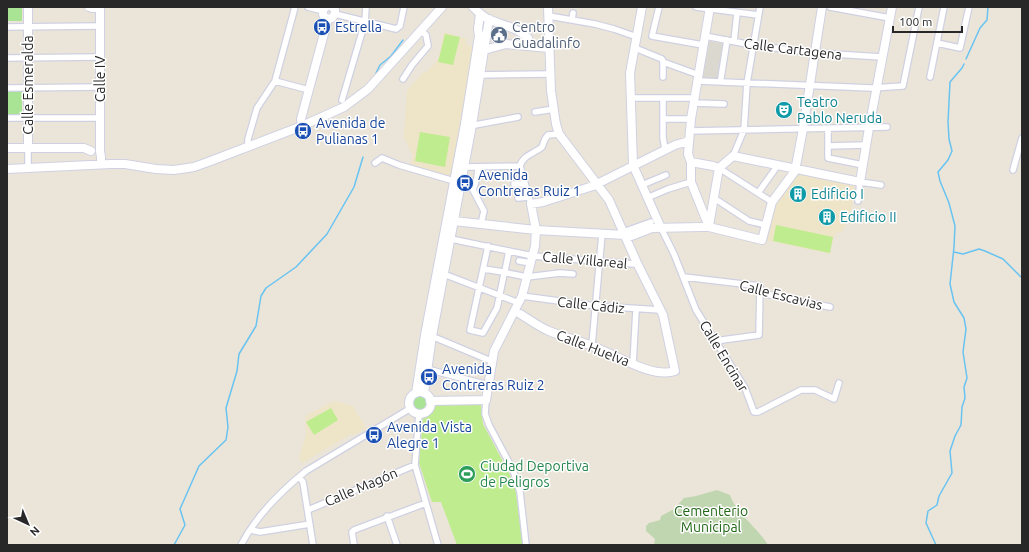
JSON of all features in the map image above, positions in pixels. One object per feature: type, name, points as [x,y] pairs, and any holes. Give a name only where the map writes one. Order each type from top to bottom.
[{"type":"street","name":"Calle Esmeralda","points":[[28,7],[28,163]]},
{"type":"street","points":[[89,7],[100,8]]},
{"type":"street","points":[[248,147],[248,139],[258,108],[275,81],[295,7]]},
{"type":"street","points":[[308,7],[324,9],[324,16],[332,13],[396,29],[400,26],[404,7]]},
{"type":"street","points":[[342,100],[365,22],[366,7]]},
{"type":"street","points":[[7,169],[90,164],[125,164],[174,170],[194,167],[248,147],[330,114],[356,98],[368,89],[442,7]]},
{"type":"street","points":[[473,7],[480,14],[510,27],[525,36],[528,40],[527,46]]},
{"type":"street","points":[[548,7],[550,74],[556,124],[559,134],[609,200],[637,263],[661,310]]},
{"type":"street","points":[[642,7],[630,73],[633,165],[661,228]]},
{"type":"street","points":[[659,7],[652,36],[703,45]]},
{"type":"street","points":[[696,7],[758,15]]},
{"type":"street","points":[[709,227],[719,168],[733,156],[744,130],[747,83],[760,7]]},
{"type":"street","points":[[451,220],[536,230],[625,235],[652,228],[709,227],[762,240],[772,202],[795,171],[822,7]]},
{"type":"street","points":[[830,7],[890,18]]},
{"type":"street","points":[[858,201],[866,144],[892,7]]},
{"type":"street","points":[[634,48],[699,78],[747,83],[877,87],[903,86],[919,7]]},
{"type":"street","points":[[930,77],[944,7]]},
{"type":"street","points":[[937,43],[960,48],[969,7]]},
{"type":"street","name":"Calle IV","points":[[100,8],[101,164]]},
{"type":"street","points":[[709,227],[691,182],[691,162],[688,154],[688,142],[710,8]]},
{"type":"street","points":[[734,41],[737,12]]},
{"type":"street","points":[[302,126],[301,119],[332,13]]},
{"type":"street","points":[[572,20],[574,13]]},
{"type":"street","points":[[420,393],[429,335],[477,75],[478,29],[480,14]]},
{"type":"street","points":[[549,16],[595,24],[614,29],[637,38]]},
{"type":"street","points":[[477,75],[484,50],[489,19]]},
{"type":"street","points":[[7,27],[100,26]]},
{"type":"street","points":[[403,79],[412,65],[428,46],[426,35],[421,31]]},
{"type":"street","name":"Calle Cartagena","points":[[705,36],[754,45],[815,53],[882,57]]},
{"type":"street","points":[[721,78],[727,40]]},
{"type":"street","points":[[484,50],[506,44],[549,48]]},
{"type":"street","points":[[7,58],[100,57]]},
{"type":"street","points":[[663,62],[663,77]]},
{"type":"street","points":[[477,75],[550,74]]},
{"type":"street","points":[[275,81],[309,90]]},
{"type":"street","points":[[7,88],[100,87]]},
{"type":"street","points":[[630,98],[695,100],[724,104]]},
{"type":"street","points":[[663,98],[663,138],[665,149]]},
{"type":"street","points":[[535,112],[554,109]]},
{"type":"street","points":[[469,124],[518,117]]},
{"type":"street","points":[[7,118],[100,118]]},
{"type":"street","points":[[663,119],[691,119]]},
{"type":"street","points":[[690,132],[886,127]]},
{"type":"street","points":[[828,129],[828,158],[863,166]]},
{"type":"street","points":[[526,545],[520,492],[513,470],[489,425],[485,414],[486,400],[491,361],[497,342],[520,299],[535,246],[536,230],[530,200],[520,166],[521,161],[526,156],[542,147],[548,135],[559,134]]},
{"type":"street","points":[[1013,170],[1022,138]]},
{"type":"street","points":[[518,198],[543,202],[568,194],[598,184],[665,149],[688,142]]},
{"type":"street","points":[[828,146],[866,144]]},
{"type":"street","points":[[7,148],[84,148],[91,151],[95,149],[100,151]]},
{"type":"street","points":[[90,164],[89,157],[91,151]]},
{"type":"street","points":[[733,156],[880,185]]},
{"type":"street","points":[[375,163],[382,158],[399,165],[454,181]]},
{"type":"street","points":[[691,162],[719,168],[772,202]]},
{"type":"street","points":[[758,193],[778,165]]},
{"type":"street","points":[[461,167],[478,168],[520,166]]},
{"type":"street","points":[[441,273],[451,239],[454,181],[461,167]]},
{"type":"street","points":[[478,168],[477,178],[473,190],[484,211],[481,224]]},
{"type":"street","points":[[642,185],[666,175]]},
{"type":"street","points":[[647,198],[668,189],[691,182]]},
{"type":"street","points":[[514,184],[525,184]]},
{"type":"street","points":[[714,198],[749,221],[766,225]]},
{"type":"street","points":[[625,235],[651,222]]},
{"type":"street","name":"Calle Encinar","points":[[661,228],[684,277],[696,310],[745,388],[754,412],[758,412],[801,390],[815,390],[834,399],[839,383]]},
{"type":"street","points":[[592,345],[602,234]]},
{"type":"street","points":[[451,239],[509,250],[532,260]]},
{"type":"street","points":[[488,246],[470,330],[482,333],[497,308],[509,250]]},
{"type":"street","points":[[519,261],[532,260]]},
{"type":"street","name":"Calle Villareal","points":[[532,260],[637,263]]},
{"type":"street","points":[[484,268],[527,277],[560,273],[573,274]]},
{"type":"street","name":"Calle Cádiz","points":[[441,273],[500,296],[636,310],[661,310]]},
{"type":"street","name":"Calle Escavias","points":[[684,277],[760,286],[760,293],[830,307]]},
{"type":"street","points":[[716,343],[722,340],[759,335],[760,293]]},
{"type":"street","name":"Calle Huelva","points":[[515,310],[549,331],[592,345],[633,364],[659,373],[669,373],[675,371],[664,315],[661,310]]},
{"type":"street","points":[[633,364],[636,310]]},
{"type":"street","points":[[429,335],[491,361]]},
{"type":"street","points":[[420,393],[429,397],[430,407],[427,410],[415,413],[409,402],[410,398],[420,393],[427,369],[429,335]]},
{"type":"street","points":[[427,369],[488,385]]},
{"type":"street","points":[[430,401],[486,400]]},
{"type":"street","points":[[241,545],[270,504],[299,477],[411,408]]},
{"type":"street","points":[[419,413],[415,464],[438,545]]},
{"type":"street","name":"Calle Magón","points":[[308,510],[415,464]]},
{"type":"street","points":[[299,477],[303,482],[313,545]]},
{"type":"street","points":[[354,545],[352,532],[354,530],[426,502]]},
{"type":"street","points":[[387,516],[397,545]]},
{"type":"street","points":[[251,530],[260,532],[310,524]]},
{"type":"shaded area","points":[[444,32],[467,39],[466,45],[474,47],[452,178],[410,166],[413,156],[404,137],[407,90],[423,73],[428,71],[439,58]]},
{"type":"shaded area","points":[[708,41],[724,44],[719,78],[703,78]]},
{"type":"shaded area","points":[[798,174],[855,185],[852,207],[843,231],[837,233],[833,239],[830,254],[765,240],[776,201]]},
{"type":"shaded area","points":[[334,401],[353,406],[366,428],[356,434],[351,434],[302,463],[299,459],[306,434],[305,416]]},
{"type":"green space","points":[[7,7],[22,7],[22,21],[7,21]]},
{"type":"green space","points":[[445,34],[460,37],[453,65],[438,62]]},
{"type":"green space","points":[[7,91],[22,91],[22,116],[7,116]]},
{"type":"green space","points":[[420,132],[450,137],[445,167],[415,161]]},
{"type":"green space","points":[[776,225],[833,237],[830,253],[773,241]]},
{"type":"green space","points":[[417,396],[423,396],[427,400],[427,406],[423,410],[417,410],[413,406],[413,400]]},
{"type":"green space","name":"Ciudad Deportiva de Peligros","points":[[435,403],[480,404],[483,424],[515,486],[523,545],[457,545],[441,502],[432,502],[419,463],[423,418],[432,413]]},
{"type":"green space","points":[[331,408],[338,420],[314,435],[306,422]]},
{"type":"green space","name":"Cementerio Municipal","points":[[717,490],[730,495],[737,508],[768,545],[654,545],[655,539],[646,531],[646,526],[649,523],[660,520],[661,516],[674,509],[684,498]]},
{"type":"waterway","points":[[966,59],[980,28],[987,20],[988,7]]},
{"type":"waterway","points":[[376,73],[380,65],[391,56],[403,40]]},
{"type":"waterway","points":[[936,545],[926,523],[928,511],[937,505],[939,496],[952,473],[950,451],[955,436],[961,425],[962,407],[965,398],[964,387],[967,378],[963,352],[966,329],[964,318],[954,302],[950,284],[955,226],[938,172],[948,160],[952,151],[949,139],[948,122],[950,82],[964,64]]},
{"type":"waterway","points":[[174,545],[185,525],[180,509],[199,466],[226,440],[228,427],[226,408],[237,371],[239,354],[256,326],[261,296],[266,288],[296,267],[327,234],[354,187],[363,157]]},
{"type":"waterway","points":[[954,252],[963,254],[979,249],[985,251],[1003,259],[1022,278]]},
{"type":"place","name":"Estrella","points":[[322,27]]},
{"type":"place","name":"Centro Guadalinfo","points":[[499,35]]},
{"type":"place","name":"Teatro Pablo Neruda","points":[[784,110]]},
{"type":"place","name":"Avenida de Pulianas 1","points":[[303,131]]},
{"type":"place","name":"Avenida Contreras Ruiz 1","points":[[465,183]]},
{"type":"place","name":"Edificio I","points":[[798,194]]},
{"type":"place","name":"Edificio II","points":[[827,217]]},
{"type":"place","name":"Avenida Contreras Ruiz 2","points":[[429,377]]},
{"type":"place","name":"Avenida Vista Alegre 1","points":[[374,435]]},
{"type":"place","name":"Ciudad Deportiva de Peligros","points":[[467,474]]}]
